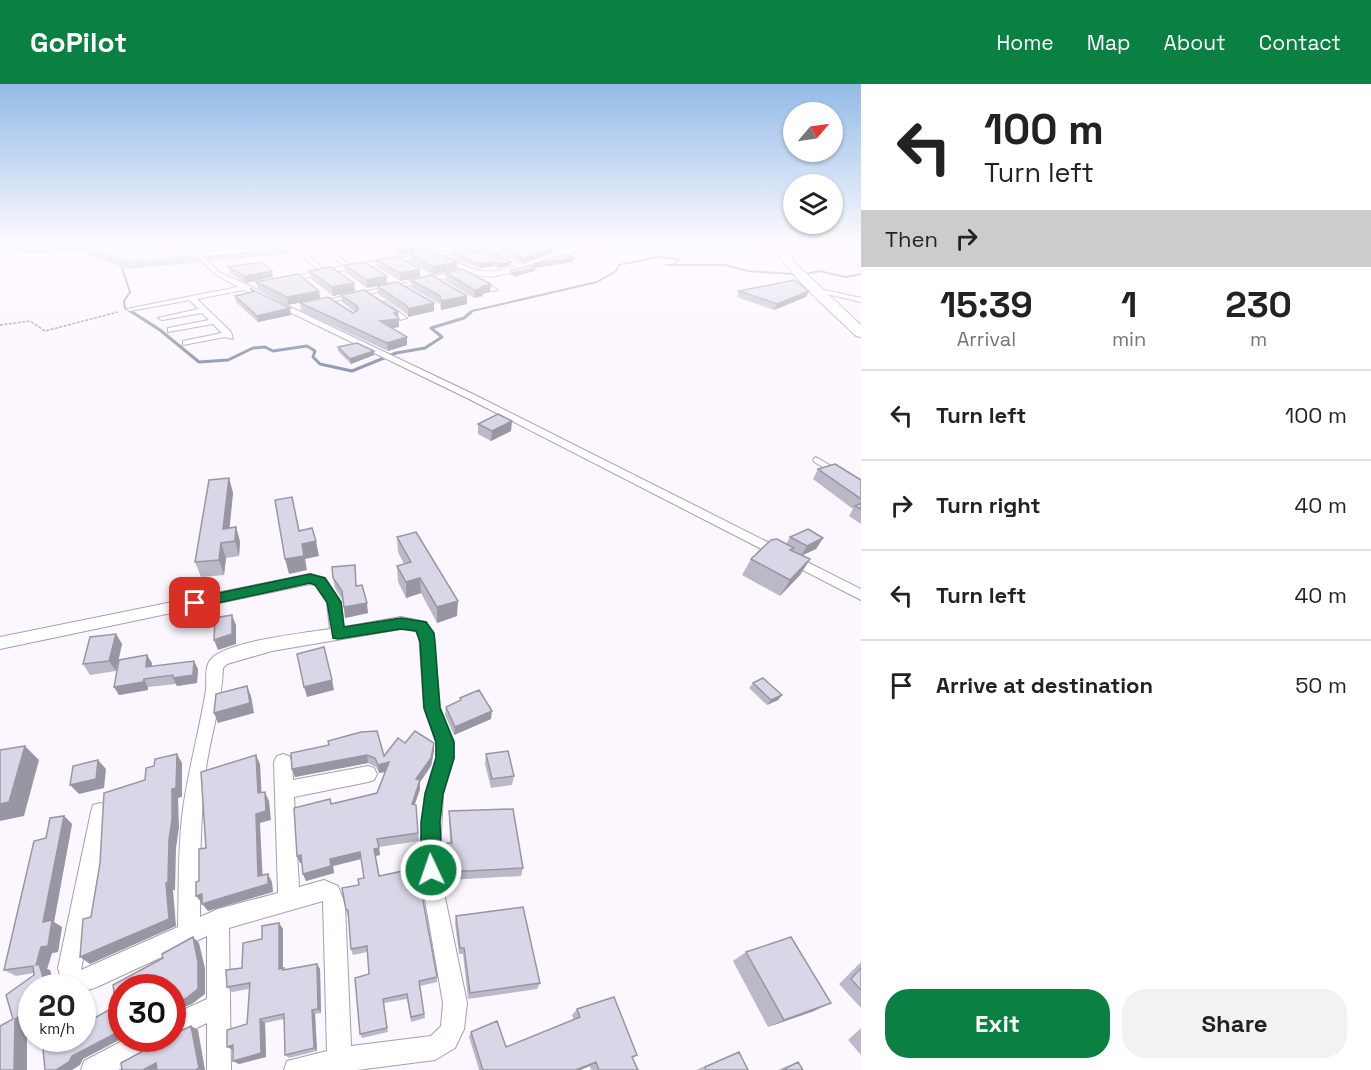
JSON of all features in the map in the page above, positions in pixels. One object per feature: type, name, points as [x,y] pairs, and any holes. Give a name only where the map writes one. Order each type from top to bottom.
[{"type":"highway","points":[[820,291],[861,333]]},
{"type":"street","points":[[130,309],[235,289]]},
{"type":"street","points":[[249,289],[398,361],[861,595]]},
{"type":"street","points":[[360,289],[403,318]]},
{"type":"street","points":[[309,305],[385,289]]},
{"type":"street","points":[[404,289],[408,292]]},
{"type":"street","points":[[820,291],[861,300]]},
{"type":"street","points":[[322,293],[339,306]]},
{"type":"street","points":[[186,343],[229,335],[192,298]]},
{"type":"street","points":[[287,309],[298,307]]},
{"type":"street","points":[[162,318],[204,310]]},
{"type":"street","points":[[171,330],[215,321]]},
{"type":"street","points":[[0,643],[310,579],[320,581],[334,602],[338,634]]},
{"type":"street","points":[[189,933],[191,819],[198,765],[214,689],[215,665],[223,657],[258,648],[401,623],[421,626],[426,633],[432,708],[445,742],[445,758],[434,794],[429,852],[433,888],[455,1003],[455,1021],[446,1041],[435,1048],[340,1065],[296,1070]]},
{"type":"street","points":[[283,762],[289,900]]},
{"type":"street","points":[[285,790],[368,774]]},
{"type":"street","points":[[100,813],[69,968],[71,980],[76,983],[97,976],[218,920],[324,890],[331,893],[335,904],[340,1065]]},
{"type":"street","points":[[218,920],[219,1070]]},
{"type":"street","points":[[186,1021],[219,1005]]},
{"type":"street","points":[[93,1070],[126,1052]]},
{"type":"lane","points":[[816,460],[843,476]]},
{"type":"path","points":[[0,326],[30,321],[45,331],[117,312]]},
{"type":"building","points":[[251,289],[290,308],[257,316],[235,296],[253,292]]},
{"type":"building","points":[[270,289],[317,289],[319,291],[287,297]]},
{"type":"building","points":[[382,289],[409,289],[434,303],[408,309]]},
{"type":"building","points":[[427,289],[455,289],[467,296],[441,301],[440,296]]},
{"type":"building","points":[[806,289],[809,291],[777,304],[739,291]]},
{"type":"building","points":[[364,290],[398,312],[394,313],[399,319],[380,321],[407,337],[387,343],[300,303],[328,297],[353,313],[358,310],[357,306],[341,295]]},
{"type":"building","points":[[357,343],[374,351],[350,359],[338,347]]},
{"type":"building","points":[[498,414],[512,421],[492,431],[478,424]]},
{"type":"building","points":[[835,464],[861,480],[861,499],[818,469]]},
{"type":"building","points":[[229,478],[223,529],[236,527],[235,541],[221,543],[219,560],[195,562],[209,480]]},
{"type":"building","points":[[292,497],[299,531],[312,528],[316,541],[302,544],[304,556],[285,559],[275,500]]},
{"type":"building","points":[[808,529],[823,538],[807,546],[790,537]]},
{"type":"building","points":[[416,532],[458,601],[437,607],[420,578],[406,582],[397,566],[411,562],[397,537]]},
{"type":"building","points":[[777,539],[794,548],[790,550],[810,559],[790,580],[751,559],[771,540]]},
{"type":"building","points":[[355,565],[356,586],[362,585],[367,603],[344,607],[342,591],[333,578],[332,567]]},
{"type":"building","points":[[232,615],[232,634],[214,640],[215,618]]},
{"type":"building","points":[[116,634],[109,661],[83,664],[90,637]]},
{"type":"building","points":[[324,647],[332,680],[304,687],[297,654]]},
{"type":"building","points":[[147,655],[146,667],[194,661],[193,675],[144,679],[143,682],[114,687],[119,660]]},
{"type":"building","points":[[763,678],[782,695],[771,700],[753,683]]},
{"type":"building","points":[[247,686],[250,703],[214,713],[216,694]]},
{"type":"building","points":[[479,690],[492,711],[455,727],[446,707]]},
{"type":"building","points":[[377,731],[384,756],[398,738],[405,743],[415,731],[434,743],[431,758],[416,779],[420,780],[412,804],[416,805],[418,833],[377,839],[379,848],[374,849],[379,876],[417,868],[437,977],[419,981],[424,1014],[411,1017],[407,994],[383,999],[387,1028],[360,1034],[355,978],[369,974],[367,946],[351,949],[348,910],[346,910],[342,888],[359,885],[358,879],[364,878],[360,852],[330,859],[331,866],[303,874],[301,855],[297,856],[294,808],[330,799],[331,804],[377,793],[389,762],[378,765],[375,758],[367,755],[292,769],[291,753],[329,745],[328,741],[361,732]]},
{"type":"building","points":[[25,746],[9,802],[0,804],[0,750]]},
{"type":"building","points":[[508,751],[514,776],[492,779],[486,754]]},
{"type":"building","points":[[177,754],[176,788],[172,789],[168,882],[166,883],[169,919],[80,957],[83,919],[91,917],[100,863],[104,793],[145,780],[146,768],[154,766],[155,759]]},
{"type":"building","points":[[256,755],[258,793],[265,792],[266,811],[256,814],[258,876],[268,874],[268,884],[202,904],[202,894],[196,896],[196,882],[199,881],[199,849],[206,848],[201,772]]},
{"type":"building","points":[[98,760],[96,779],[70,785],[73,766]]},
{"type":"building","points":[[513,809],[523,868],[449,872],[447,843],[452,843],[449,811]]},
{"type":"building","points":[[64,816],[43,922],[52,920],[48,946],[41,947],[36,965],[39,964],[42,974],[34,974],[33,966],[4,970],[34,841],[46,838],[50,818]]},
{"type":"building","points":[[523,907],[540,983],[470,993],[464,948],[460,948],[456,916]]},
{"type":"building","points":[[279,923],[279,969],[317,964],[318,1009],[312,1010],[314,1048],[285,1055],[284,1014],[260,1019],[261,1053],[233,1061],[233,1045],[227,1047],[227,1030],[247,1024],[250,983],[227,987],[226,970],[242,968],[243,943],[262,939],[262,926]]},
{"type":"building","points":[[193,937],[198,962],[198,989],[186,998],[186,974],[133,974],[163,958],[162,954]]},
{"type":"building","points":[[791,937],[831,1003],[784,1020],[746,952]]},
{"type":"building","points":[[861,968],[861,990],[851,979]]},
{"type":"building","points":[[18,986],[14,1070],[0,1070],[0,1026],[13,1019],[6,995]]},
{"type":"building","points":[[614,997],[637,1055],[632,1057],[638,1070],[599,1070],[596,1062],[576,1070],[483,1070],[471,1032],[497,1021],[506,1047],[580,1017],[577,1009]]},
{"type":"building","points":[[108,1010],[108,1037],[96,1043],[96,1017]]},
{"type":"building","points":[[191,1026],[199,1068],[195,1070],[157,1070],[156,1063],[143,1070],[122,1070],[121,1063],[141,1052],[186,1052],[186,1028]]},
{"type":"building","points":[[43,1052],[80,1052],[56,1070],[45,1070]]},
{"type":"building","points":[[739,1052],[748,1070],[706,1070],[705,1067]]},
{"type":"building","points":[[798,1062],[803,1070],[783,1070]]},
{"type":"waterway","points":[[129,289],[130,292],[124,301],[125,308],[134,314]]},
{"type":"waterway","points":[[470,314],[472,311],[567,289]]},
{"type":"waterway","points":[[132,312],[160,330],[199,362],[228,360],[253,348],[265,347],[273,351],[307,346],[315,351],[313,357],[320,364],[352,371],[396,353],[425,348],[442,337],[431,328],[464,318],[471,312]]},
{"type":"route","points":[[195,603],[310,579],[320,581],[334,602],[338,634],[401,623],[421,626],[428,642],[432,708],[445,742],[445,758],[434,794],[429,852],[431,870]]}]
